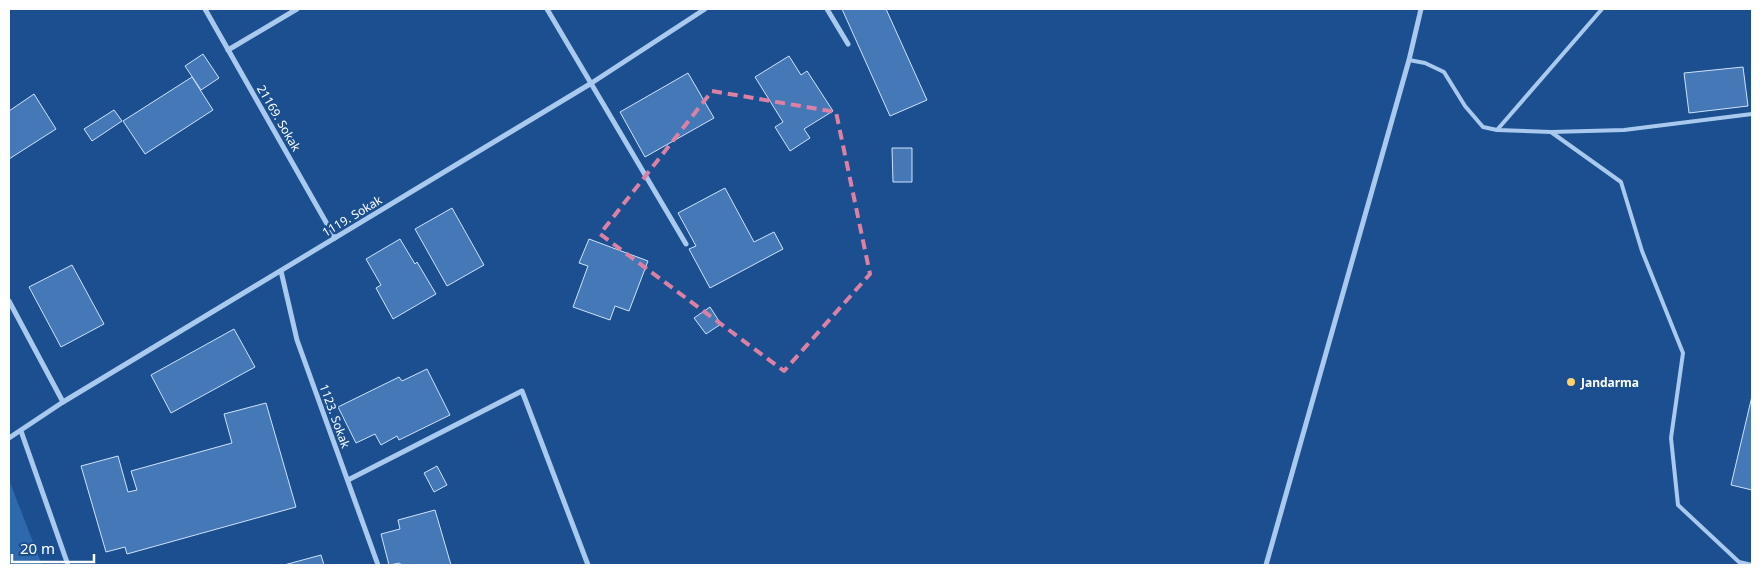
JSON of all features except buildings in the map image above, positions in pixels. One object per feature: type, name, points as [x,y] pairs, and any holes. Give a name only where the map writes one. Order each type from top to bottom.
[{"type":"street","name":"21169. Sokak","points":[[205,9],[335,238]]},
{"type":"street","points":[[228,50],[297,9]]},
{"type":"street","points":[[547,9],[686,244]]},
{"type":"street","name":"1119. Sokak","points":[[9,438],[63,402],[590,84],[705,9]]},
{"type":"street","points":[[827,9],[848,44]]},
{"type":"street","points":[[1266,565],[1409,60],[1421,9]]},
{"type":"street","name":"1123. Sokak","points":[[281,271],[297,340],[378,565]]},
{"type":"street","points":[[9,301],[63,402]]},
{"type":"street","points":[[348,480],[522,391],[588,565]]},
{"type":"street","points":[[21,431],[68,565]]},
{"type":"lane","points":[[1497,130],[1602,9]]},
{"type":"lane","points":[[1409,60],[1425,63],[1444,72],[1465,106],[1484,127],[1497,130],[1551,132],[1624,130],[1752,114]]},
{"type":"lane","points":[[1551,132],[1621,182],[1642,251],[1683,353],[1671,438],[1678,504],[1739,562],[1752,565]]},
{"type":"highlighted area","points":[[712,91],[836,112],[870,274],[784,371],[600,234]]},
{"type":"shaded area","points":[[9,480],[42,565],[9,565]]},
{"type":"place","name":"Jandarma","points":[[1571,382]]}]
